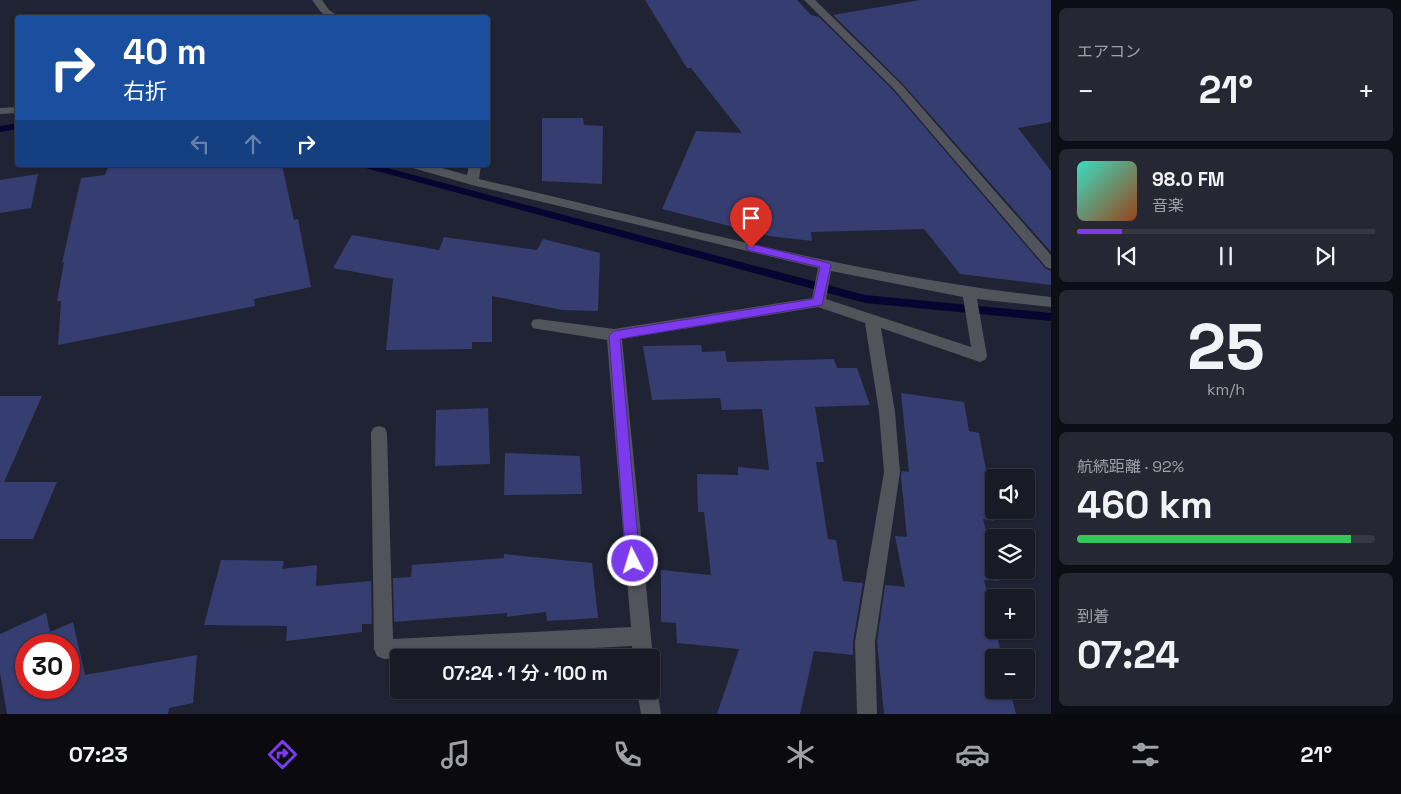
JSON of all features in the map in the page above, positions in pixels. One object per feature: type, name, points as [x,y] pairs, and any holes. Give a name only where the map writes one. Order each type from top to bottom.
[{"type":"street","points":[[317,0],[324,12],[330,15]]},
{"type":"street","points":[[808,0],[897,86],[1051,264]]},
{"type":"street","points":[[0,111],[15,110]]},
{"type":"street","points":[[424,167],[472,181],[826,265],[969,293],[1051,302]]},
{"type":"street","points":[[472,181],[475,167]]},
{"type":"street","points":[[818,302],[826,265]]},
{"type":"street","points":[[538,324],[614,336],[818,302],[980,356],[969,293]]},
{"type":"street","points":[[867,714],[865,642],[892,472],[887,412],[872,320]]},
{"type":"street","points":[[614,336],[642,649]]},
{"type":"street","points":[[379,433],[384,649],[640,636]]},
{"type":"street","points":[[648,699],[651,714]]},
{"type":"building","points":[[645,0],[797,0],[811,15],[819,17],[892,89],[1045,268],[1051,271],[1051,285],[960,274],[924,229],[811,232],[812,241],[769,236],[662,209],[696,131],[742,133],[691,68],[687,68]]},
{"type":"building","points":[[920,0],[1051,0],[1051,122],[1018,128],[1051,171],[1051,252],[902,83],[833,15]]},
{"type":"building","points":[[542,118],[583,118],[584,125],[603,126],[602,184],[542,181]]},
{"type":"building","points":[[108,167],[282,167],[294,220],[298,219],[311,287],[254,299],[255,306],[58,345],[61,301],[57,301],[64,262],[62,263],[81,178],[105,175]]},
{"type":"building","points":[[38,174],[31,208],[0,213],[0,180]]},
{"type":"building","points":[[352,235],[439,250],[444,237],[537,250],[543,239],[600,253],[598,311],[562,310],[492,296],[492,342],[472,342],[472,349],[386,350],[393,279],[333,268]]},
{"type":"building","points":[[701,345],[702,352],[725,351],[727,362],[834,359],[837,368],[857,368],[870,405],[815,407],[824,462],[816,462],[828,539],[836,540],[843,581],[863,583],[853,642],[853,655],[814,651],[800,714],[717,714],[739,649],[677,643],[676,623],[661,622],[661,570],[711,575],[704,512],[698,512],[697,474],[738,475],[738,467],[769,470],[762,409],[722,410],[720,398],[652,400],[643,346]]},
{"type":"building","points":[[901,393],[964,402],[969,431],[979,433],[986,469],[985,519],[994,519],[994,521],[983,519],[986,529],[985,579],[998,579],[999,581],[984,580],[986,589],[985,639],[998,639],[1000,649],[985,649],[985,699],[1012,699],[1016,714],[884,714],[877,642],[885,585],[905,587],[895,536],[907,537],[901,477],[902,471],[909,472]]},
{"type":"building","points":[[0,396],[42,396],[4,482],[57,482],[33,539],[0,539]]},
{"type":"building","points":[[488,408],[490,464],[435,466],[436,410]]},
{"type":"building","points":[[505,453],[580,456],[582,494],[504,495]]},
{"type":"building","points":[[504,554],[592,563],[598,618],[547,621],[546,612],[507,617],[507,613],[394,622],[393,578],[411,577],[412,565],[504,558]]},
{"type":"building","points":[[221,560],[284,561],[282,569],[317,565],[316,586],[371,581],[372,624],[362,624],[362,632],[286,641],[287,626],[204,625]]},
{"type":"building","points":[[46,613],[50,632],[73,622],[76,634],[15,634],[15,699],[80,699],[80,653],[85,675],[197,655],[193,703],[169,708],[168,714],[7,714],[0,673],[0,634]]},
{"type":"waterway","points":[[0,129],[15,126]]},
{"type":"waterway","points":[[372,167],[865,299],[1051,317]]},
{"type":"route","points":[[633,561],[614,336],[818,302],[826,265],[751,248]]}]
